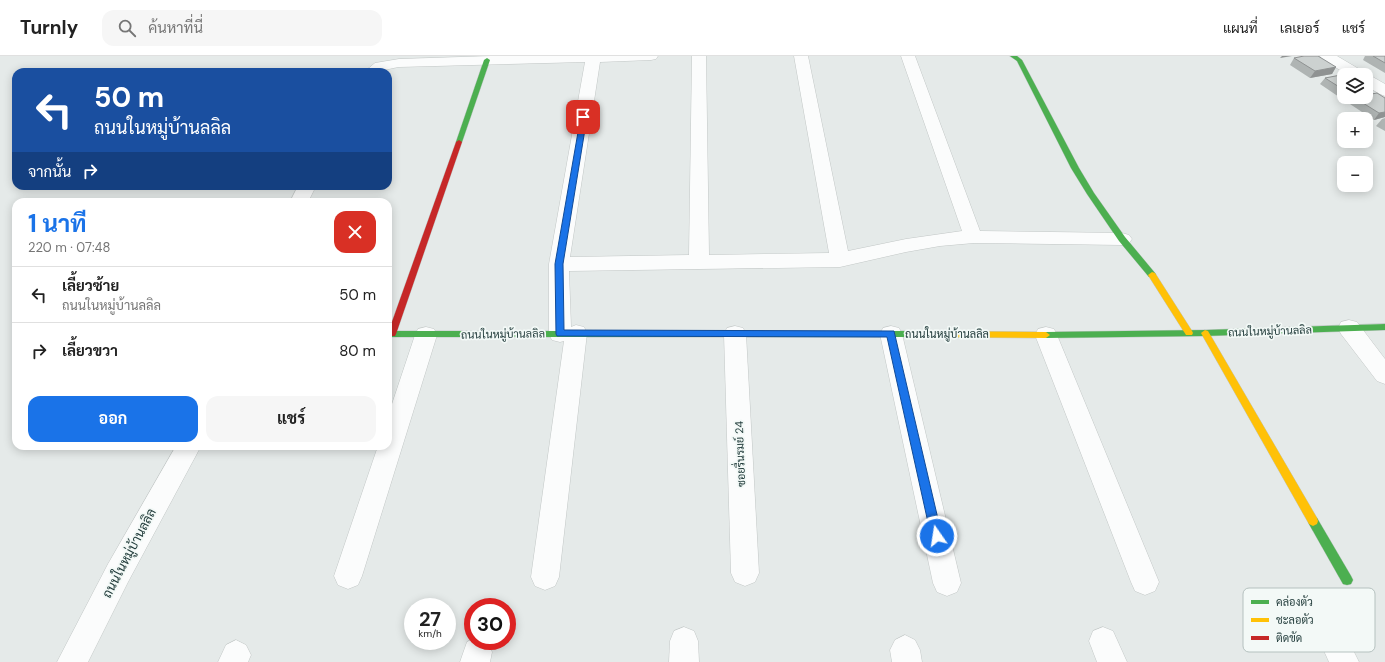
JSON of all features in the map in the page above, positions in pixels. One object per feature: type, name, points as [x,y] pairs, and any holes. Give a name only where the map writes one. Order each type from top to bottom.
[{"type":"street","points":[[377,68],[380,66],[399,63],[651,56]]},
{"type":"street","points":[[699,56],[699,262]]},
{"type":"street","points":[[801,56],[840,260]]},
{"type":"street","points":[[908,56],[973,237]]},
{"type":"street","points":[[1013,56],[1019,60],[1075,168],[1091,194],[1122,239],[1144,265],[1189,333]]},
{"type":"street","points":[[1327,56],[1347,68]]},
{"type":"street","points":[[545,577],[568,333],[559,264],[593,58]]},
{"type":"street","points":[[392,328],[487,60]]},
{"type":"street","points":[[1373,83],[1385,90]]},
{"type":"street","points":[[559,264],[840,260],[915,243],[973,237],[1122,239]]},
{"type":"street","name":"ถนนในหมู่บ้านลลิล","points":[[392,334],[568,333],[1046,335],[1205,333],[1385,327]]},
{"type":"street","points":[[1349,328],[1385,375]]},
{"type":"street","points":[[1205,333],[1347,580]]},
{"type":"street","name":"ซอยรื่นรมย์ 24","points":[[735,334],[745,573]]},
{"type":"street","points":[[891,334],[947,583]]},
{"type":"street","points":[[392,440],[426,335]]},
{"type":"street","points":[[1046,335],[1145,582]]},
{"type":"street","name":"ถนนในหมู่บ้านลลิล","points":[[72,662],[118,573],[186,450]]},
{"type":"street","points":[[348,576],[389,450]]},
{"type":"building","points":[[1318,56],[1336,67],[1315,71],[1294,58]]},
{"type":"building","points":[[1373,56],[1385,56],[1385,63]]},
{"type":"building","points":[[1337,76],[1337,86],[1325,78]]},
{"type":"building","points":[[1377,93],[1385,98],[1385,112],[1379,113],[1365,104],[1373,104],[1373,94]]},
{"type":"traffic: fast","points":[[1013,56],[1019,60],[1075,168],[1091,194],[1122,239],[1152,275]]},
{"type":"traffic: fast","points":[[459,142],[487,60]]},
{"type":"traffic: fast","points":[[1046,335],[1205,333],[1385,327]]},
{"type":"traffic: fast","points":[[392,334],[924,334]]},
{"type":"traffic: fast","points":[[1313,521],[1347,580]]},
{"type":"traffic: slow","points":[[1152,275],[1189,333]]},
{"type":"traffic: slow","points":[[1205,333],[1313,521]]},
{"type":"traffic: slow","points":[[924,334],[1046,335]]},
{"type":"traffic: jam","points":[[392,334],[459,142]]},
{"type":"route","points":[[583,117],[559,264],[560,334],[891,334],[937,536]]}]
